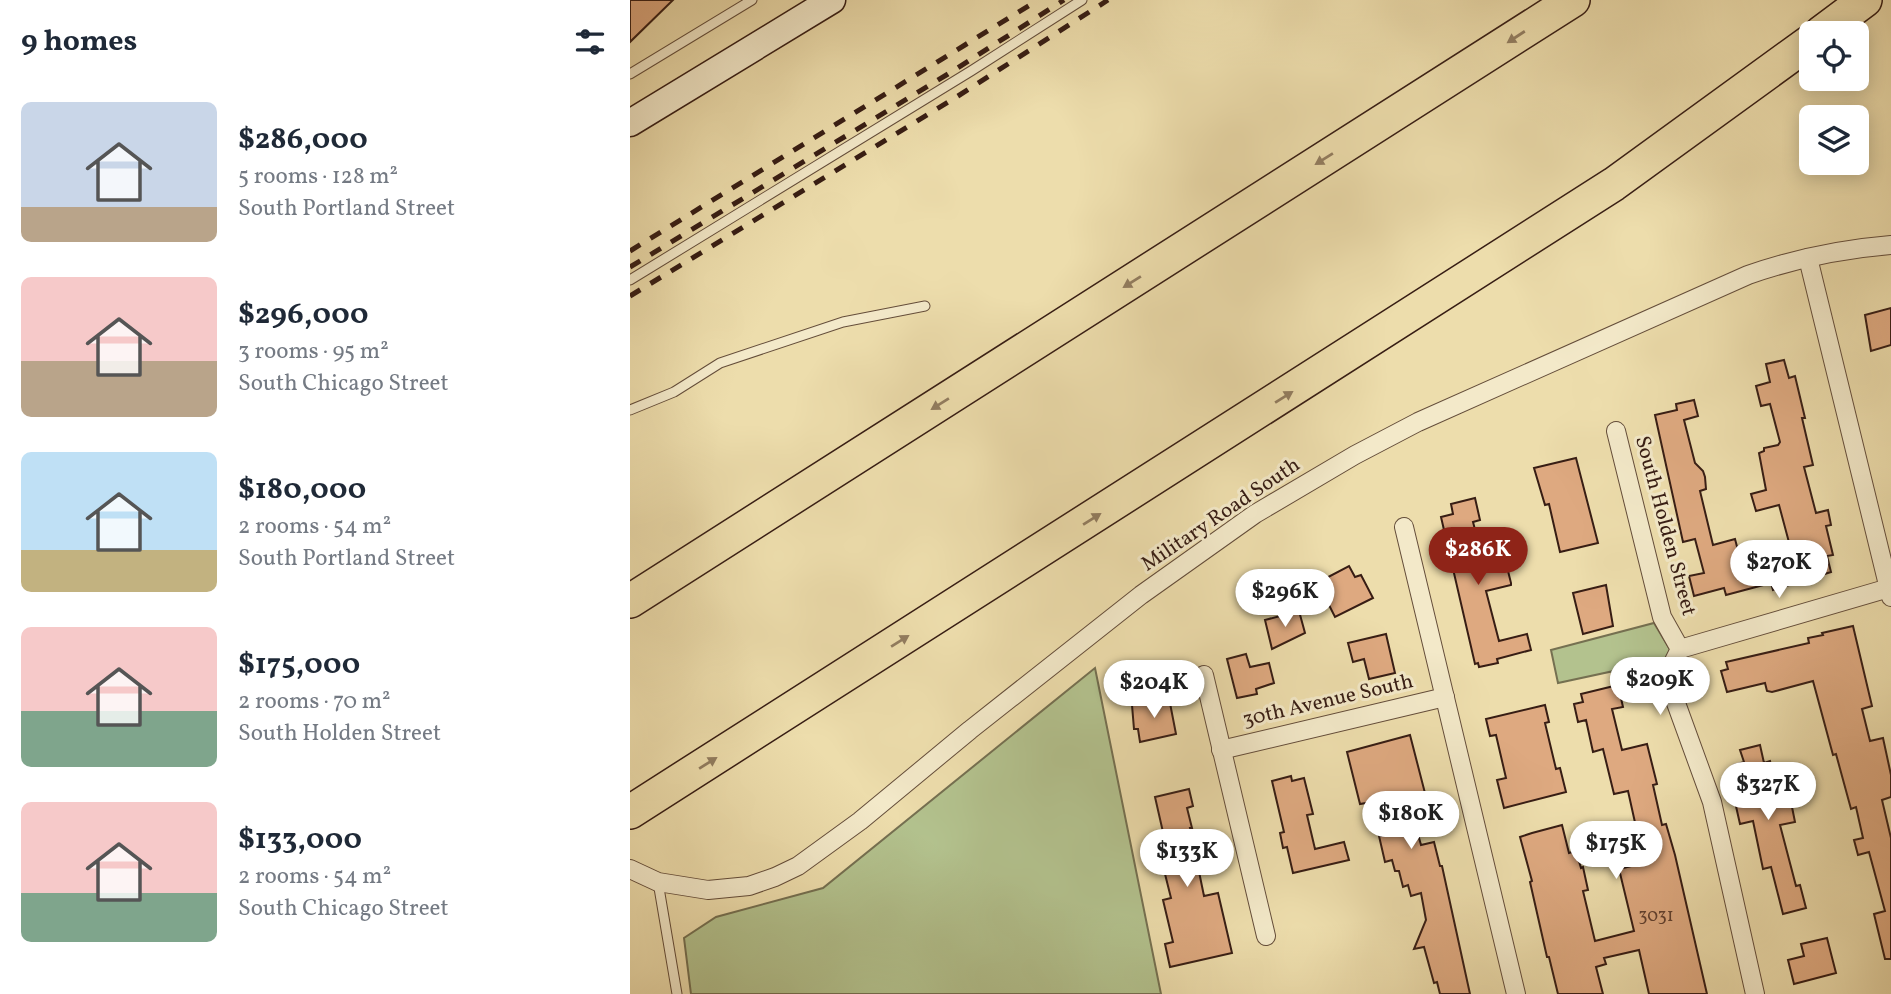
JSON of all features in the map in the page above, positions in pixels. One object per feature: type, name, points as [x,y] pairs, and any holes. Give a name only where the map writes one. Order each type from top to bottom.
[{"type":"highway","points":[[630,601],[1573,0]]},
{"type":"highway","points":[[1837,21],[1865,0]]},
{"type":"highway","points":[[640,806],[1614,184],[1799,50]]},
{"type":"main road","points":[[630,123],[832,0]]},
{"type":"street","name":"Military Road South","points":[[630,869],[658,883],[708,890],[749,886],[799,866],[860,821],[1141,595],[1255,514],[1355,455],[1418,422],[1748,275],[1808,258],[1858,248],[1891,245]]},
{"type":"street","points":[[1680,649],[1890,592],[1808,258]]},
{"type":"street","name":"South Holden Street","points":[[1616,431],[1662,617],[1680,649],[1672,665],[1672,692],[1712,802],[1755,994]]},
{"type":"street","points":[[1404,527],[1516,994]]},
{"type":"street","points":[[1204,675],[1266,936]]},
{"type":"street","name":"30th Avenue South","points":[[1221,750],[1445,697]]},
{"type":"lane","points":[[630,73],[740,3],[752,0]]},
{"type":"lane","points":[[630,280],[1082,0]]},
{"type":"lane","points":[[630,410],[674,392],[720,363],[843,322],[925,306]]},
{"type":"lane","points":[[658,883],[677,994]]},
{"type":"green space","points":[[1654,623],[1672,653],[1669,659],[1558,683],[1551,650]]},
{"type":"green space","points":[[1095,668],[1161,994],[691,994],[684,938],[716,917],[823,888]]},
{"type":"building","points":[[630,0],[673,0],[630,42]]},
{"type":"building","points":[[1891,308],[1891,345],[1871,351],[1865,315]]},
{"type":"building","points":[[1784,360],[1789,378],[1795,376],[1805,418],[1802,418],[1813,465],[1804,467],[1816,513],[1828,510],[1831,525],[1826,526],[1833,555],[1827,556],[1831,572],[1773,590],[1771,583],[1726,595],[1724,588],[1694,596],[1689,576],[1704,573],[1695,539],[1683,542],[1655,415],[1677,410],[1676,404],[1694,400],[1698,416],[1684,420],[1695,463],[1705,477],[1706,489],[1700,491],[1713,545],[1735,539],[1740,558],[1759,553],[1763,570],[1794,561],[1779,505],[1756,511],[1751,494],[1766,490],[1759,453],[1764,451],[1764,448],[1778,445],[1780,442],[1770,404],[1761,406],[1756,386],[1770,382],[1766,364]]},
{"type":"building","points":[[1576,458],[1598,543],[1560,552],[1549,504],[1545,505],[1534,468]]},
{"type":"building","points":[[1475,498],[1480,520],[1473,522],[1485,568],[1492,567],[1493,570],[1507,567],[1511,583],[1486,591],[1499,641],[1527,634],[1531,650],[1497,659],[1498,663],[1479,667],[1478,663],[1475,664],[1441,517],[1453,514],[1451,504]]},
{"type":"building","points":[[1349,566],[1355,577],[1361,575],[1373,598],[1335,617],[1325,597],[1321,599],[1313,585]]},
{"type":"building","points":[[1606,585],[1613,626],[1583,634],[1573,593]]},
{"type":"building","points":[[1299,611],[1305,633],[1272,649],[1265,620]]},
{"type":"building","points":[[1853,626],[1872,706],[1862,709],[1870,741],[1883,738],[1891,775],[1891,797],[1882,800],[1891,838],[1891,959],[1885,959],[1874,914],[1885,911],[1869,852],[1858,855],[1854,840],[1863,838],[1856,807],[1851,809],[1813,681],[1772,692],[1767,691],[1765,683],[1727,692],[1721,671],[1728,669],[1726,662],[1809,643],[1808,638]]},
{"type":"building","points":[[1386,634],[1395,673],[1369,679],[1364,659],[1353,662],[1348,643]]},
{"type":"building","points":[[1246,654],[1250,667],[1269,663],[1274,683],[1256,689],[1257,694],[1237,698],[1227,659]]},
{"type":"building","points":[[1618,685],[1623,707],[1612,709],[1622,750],[1647,744],[1657,784],[1653,785],[1662,825],[1666,824],[1675,855],[1707,994],[1649,994],[1639,950],[1604,958],[1606,964],[1596,967],[1603,994],[1558,994],[1547,957],[1520,837],[1532,833],[1562,825],[1569,853],[1576,851],[1581,868],[1583,867],[1588,890],[1583,891],[1595,941],[1634,931],[1619,869],[1644,863],[1628,791],[1614,794],[1603,749],[1593,752],[1586,720],[1578,722],[1574,704],[1583,702],[1581,694]]},
{"type":"building","points":[[1169,698],[1176,734],[1140,742],[1138,729],[1134,729],[1132,705]]},
{"type":"building","points":[[1545,705],[1549,722],[1545,723],[1556,769],[1560,768],[1566,792],[1504,808],[1497,780],[1506,778],[1496,735],[1490,736],[1486,719]]},
{"type":"building","points":[[1410,735],[1426,797],[1409,802],[1421,845],[1434,842],[1442,866],[1470,994],[1440,994],[1437,982],[1434,983],[1424,947],[1414,949],[1426,920],[1421,893],[1411,896],[1408,885],[1403,887],[1399,871],[1395,871],[1392,860],[1385,862],[1372,802],[1360,804],[1347,752]]},
{"type":"building","points":[[1760,745],[1764,763],[1770,761],[1776,785],[1787,782],[1795,822],[1780,825],[1796,886],[1800,885],[1806,908],[1783,914],[1771,867],[1763,869],[1753,821],[1740,824],[1733,793],[1742,791],[1734,765],[1744,762],[1740,750]]},
{"type":"building","points":[[1291,776],[1292,781],[1304,778],[1313,814],[1307,815],[1315,849],[1344,842],[1349,860],[1293,873],[1287,847],[1283,848],[1280,833],[1284,832],[1272,781]]},
{"type":"building","points":[[1189,789],[1193,806],[1187,808],[1204,896],[1218,893],[1232,953],[1170,967],[1165,944],[1173,942],[1163,900],[1171,898],[1162,862],[1157,863],[1153,846],[1165,841],[1155,797]]},
{"type":"building","points":[[1827,938],[1836,973],[1794,984],[1788,960],[1804,956],[1801,944]]},
{"type":"railway","points":[[630,251],[1038,0]]},
{"type":"railway","points":[[630,267],[948,74],[1064,0]]},
{"type":"railway","points":[[630,296],[958,96],[1108,0]]}]
